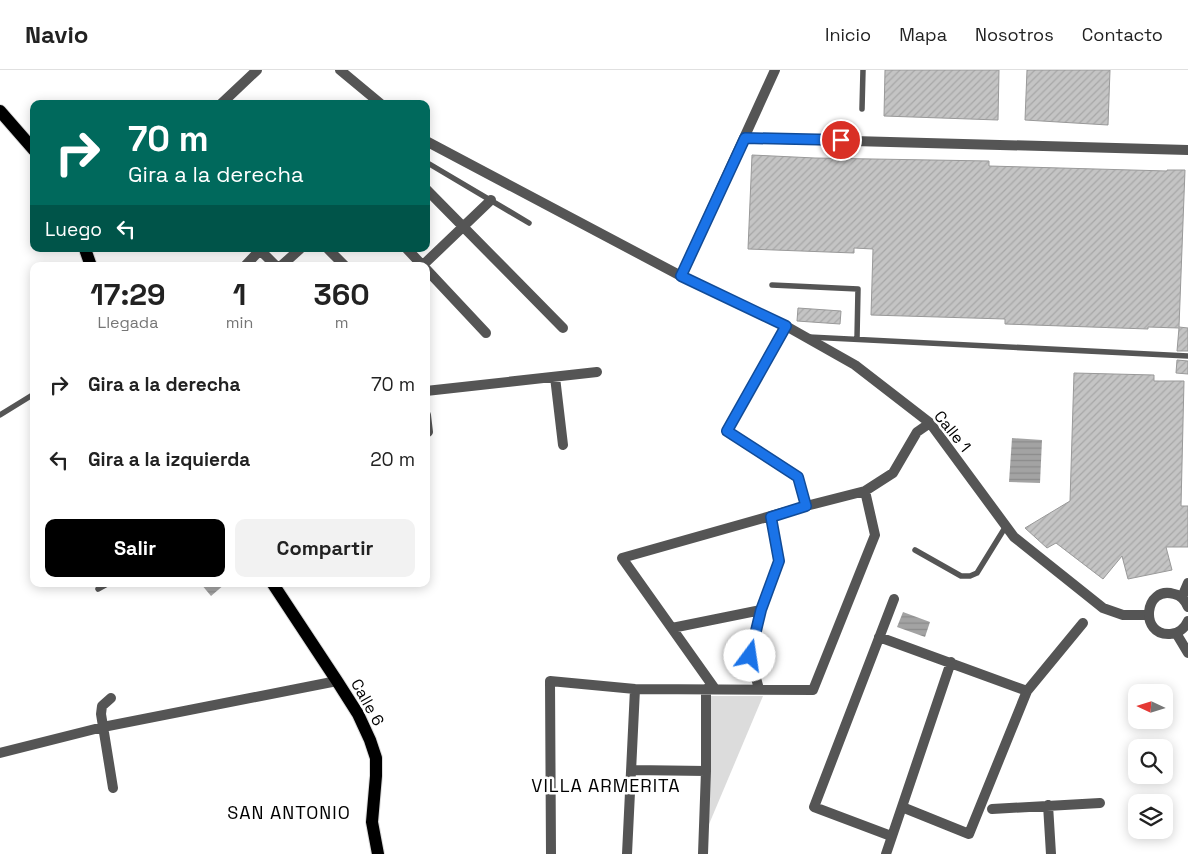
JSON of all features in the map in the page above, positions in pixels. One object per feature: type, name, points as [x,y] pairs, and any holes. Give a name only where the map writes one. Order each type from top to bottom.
[{"type":"main road","points":[[0,111],[30,145]]},
{"type":"main road","name":"Calle 6","points":[[275,587],[337,680],[358,714],[370,740],[376,758],[372,822],[378,854]]},
{"type":"street","points":[[225,100],[257,70]]},
{"type":"street","points":[[340,70],[376,100]]},
{"type":"street","points":[[681,276],[775,70]]},
{"type":"street","points":[[745,138],[1188,150]]},
{"type":"street","name":"Calle 1","points":[[430,143],[681,276],[786,326],[855,365],[930,423],[1014,537],[1103,608],[1122,615],[1148,615]]},
{"type":"street","points":[[430,193],[563,328]]},
{"type":"street","points":[[427,262],[491,200]]},
{"type":"street","points":[[249,262],[258,252]]},
{"type":"street","points":[[264,252],[272,262]]},
{"type":"street","points":[[285,262],[297,252]]},
{"type":"street","points":[[331,252],[341,262]]},
{"type":"street","points":[[410,252],[419,262]]},
{"type":"street","points":[[430,273],[486,333]]},
{"type":"street","points":[[786,326],[727,431],[798,477],[806,506]]},
{"type":"street","points":[[430,391],[597,372]]},
{"type":"street","points":[[555,377],[563,445]]},
{"type":"street","points":[[703,854],[711,689],[672,628],[622,558],[865,491],[893,473],[917,432],[930,423]]},
{"type":"street","points":[[551,854],[550,681],[635,689],[813,690],[875,535],[865,491]]},
{"type":"street","points":[[759,689],[750,656],[761,610],[779,561],[771,517]]},
{"type":"street","points":[[1188,583],[1185,602],[1171,593],[1160,595],[1151,603],[1148,615],[1153,627],[1158,631],[1170,634],[1182,629],[1188,621]]},
{"type":"street","points":[[891,836],[814,807],[894,599]]},
{"type":"street","points":[[672,628],[761,610]]},
{"type":"street","points":[[902,807],[969,834],[1027,691],[1083,623]]},
{"type":"street","points":[[1176,633],[1188,653]]},
{"type":"street","points":[[879,637],[952,662],[1027,691]]},
{"type":"street","points":[[886,854],[952,662]]},
{"type":"street","points":[[0,752],[103,727],[337,680]]},
{"type":"street","points":[[627,854],[635,689]]},
{"type":"street","points":[[111,698],[102,706],[101,714],[113,788]]},
{"type":"street","points":[[632,770],[706,771]]},
{"type":"street","points":[[992,809],[1100,803]]},
{"type":"street","points":[[1048,806],[1051,854]]},
{"type":"lane","points":[[862,108],[863,70]]},
{"type":"lane","points":[[430,164],[529,223]]},
{"type":"lane","points":[[772,285],[858,289],[857,338]]},
{"type":"lane","points":[[804,336],[1188,356]]},
{"type":"lane","points":[[0,415],[30,397]]},
{"type":"lane","points":[[0,407],[6,412]]},
{"type":"lane","points":[[915,550],[961,576],[970,576],[976,573],[1006,526]]},
{"type":"shaded area","points":[[1012,438],[1042,440],[1040,483],[1009,482]]},
{"type":"shaded area","points":[[204,587],[222,587],[211,596]]},
{"type":"shaded area","points":[[903,612],[930,622],[925,637],[897,627]]},
{"type":"shaded area","points":[[707,696],[763,696],[707,829]]},
{"type":"building","points":[[885,70],[999,70],[998,120],[884,116]]},
{"type":"building","points":[[1027,70],[1110,70],[1108,125],[1025,120]]},
{"type":"building","points":[[752,155],[989,161],[989,166],[1185,170],[1179,327],[1188,328],[1188,351],[1177,351],[1179,328],[1148,327],[1148,329],[1005,324],[1005,319],[871,315],[873,249],[854,248],[854,253],[748,249]]},
{"type":"building","points":[[798,308],[841,311],[840,324],[797,321]]},
{"type":"building","points":[[1177,360],[1188,361],[1188,374],[1176,373]]},
{"type":"building","points":[[1074,373],[1154,375],[1154,381],[1184,381],[1181,506],[1188,506],[1188,547],[1166,547],[1172,570],[1128,579],[1122,556],[1103,579],[1056,543],[1047,548],[1025,528],[1070,501]]},
{"type":"district","name":"VILLA ARMERITA","points":[[606,786]]},
{"type":"district","name":"SAN ANTONIO","points":[[289,813]]},
{"type":"route","points":[[750,656],[761,610],[779,561],[771,517],[806,506],[798,477],[727,431],[786,326],[681,276],[745,138],[841,140]]}]
